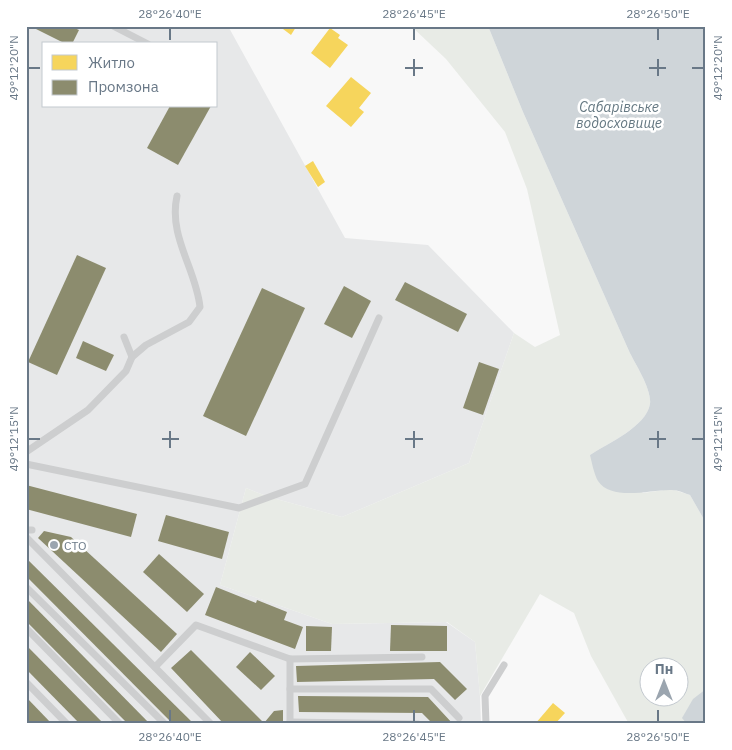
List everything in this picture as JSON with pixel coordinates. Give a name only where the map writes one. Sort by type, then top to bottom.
[{"type":"lane","points":[[113,26],[144,42]]},
{"type":"lane","points":[[26,452],[88,410],[126,371],[132,357],[146,345],[189,322],[196,315],[200,306],[195,283],[177,234],[175,216],[176,196]]},
{"type":"lane","points":[[26,464],[239,508],[305,484],[380,318]]},
{"type":"lane","points":[[124,337],[132,357]]},
{"type":"lane","points":[[26,537],[211,724]]},
{"type":"lane","points":[[26,587],[164,724]]},
{"type":"lane","points":[[155,667],[196,625],[290,659],[422,657]]},
{"type":"lane","points":[[26,628],[120,724]]},
{"type":"lane","points":[[290,659],[290,723],[418,724]]},
{"type":"lane","points":[[486,724],[485,696],[504,665]]},
{"type":"lane","points":[[26,682],[67,724]]},
{"type":"lane","points":[[290,689],[431,689],[459,718]]},
{"type":"shaded area","points":[[26,26],[228,26],[345,238],[428,245],[514,333],[469,463],[342,517],[269,497],[246,488],[220,585],[332,624],[446,622],[475,642],[481,724],[26,723]]},
{"type":"shaded area","points":[[411,26],[488,26],[523,112],[629,351],[646,384],[650,398],[647,412],[634,427],[590,455],[643,493],[671,489],[690,495],[706,523],[706,724],[629,724],[591,656],[574,613],[540,594],[480,696],[475,642],[447,622],[332,624],[220,585],[246,488],[269,497],[342,517],[469,463],[514,333],[535,347],[560,335],[527,189],[505,132],[446,59]]},
{"type":"water","name":"Сабарівське водосховище","points":[[488,26],[706,26],[706,523],[690,495],[672,490],[622,493],[604,487],[598,481],[590,455],[634,427],[647,412],[650,398],[523,112]]},
{"type":"water","points":[[706,689],[706,724],[687,724],[682,718],[688,708],[690,708],[693,699]]},
{"type":"building: Житло","points":[[284,26],[296,27],[291,35],[283,29]]},
{"type":"building: Житло","points":[[330,28],[340,35],[338,38],[348,45],[330,68],[311,53]]},
{"type":"building: Житло","points":[[351,77],[371,93],[359,108],[364,112],[351,127],[326,106]]},
{"type":"building: Житло","points":[[313,161],[325,182],[318,187],[305,166]]},
{"type":"building: Житло","points":[[553,703],[565,713],[555,724],[535,724]]},
{"type":"building: Промзона","points":[[30,26],[70,26],[79,30],[73,42],[62,42]]},
{"type":"building: Промзона","points":[[169,108],[210,108],[178,165],[147,148]]},
{"type":"building: Промзона","points":[[77,255],[106,268],[57,375],[28,362]]},
{"type":"building: Промзона","points":[[405,282],[467,314],[458,332],[395,300]]},
{"type":"building: Промзона","points":[[344,286],[371,301],[352,338],[324,324]]},
{"type":"building: Промзона","points":[[262,288],[305,308],[246,436],[203,416]]},
{"type":"building: Промзона","points":[[83,341],[114,355],[106,371],[76,358]]},
{"type":"building: Промзона","points":[[479,362],[499,369],[483,415],[463,408]]},
{"type":"building: Промзона","points":[[26,485],[137,514],[131,537],[26,509]]},
{"type":"building: Промзона","points":[[166,515],[229,532],[222,559],[158,541]]},
{"type":"building: Промзона","points":[[44,531],[71,537],[177,634],[161,652],[38,538]]},
{"type":"building: Промзона","points":[[159,554],[204,594],[187,612],[143,572]]},
{"type":"building: Промзона","points":[[26,558],[194,724],[173,724],[26,576]]},
{"type":"building: Промзона","points":[[216,587],[256,603],[257,600],[287,612],[284,620],[303,627],[295,649],[205,615]]},
{"type":"building: Промзона","points":[[26,598],[150,724],[128,724],[26,621]]},
{"type":"building: Промзона","points":[[391,625],[447,626],[447,651],[390,651]]},
{"type":"building: Промзона","points":[[306,626],[332,627],[331,651],[306,651]]},
{"type":"building: Промзона","points":[[26,645],[104,724],[80,724],[26,669]]},
{"type":"building: Промзона","points":[[191,650],[264,723],[274,711],[283,710],[283,724],[224,724],[171,668]]},
{"type":"building: Промзона","points":[[250,652],[275,676],[261,690],[236,667]]},
{"type":"building: Промзона","points":[[440,662],[467,689],[455,700],[434,679],[297,682],[296,666]]},
{"type":"building: Промзона","points":[[298,696],[428,697],[453,724],[433,724],[422,713],[299,712]]},
{"type":"building: Промзона","points":[[26,697],[52,724],[31,724],[26,719]]},
{"type":"place","name":"СТО","points":[[54,545]]}]
